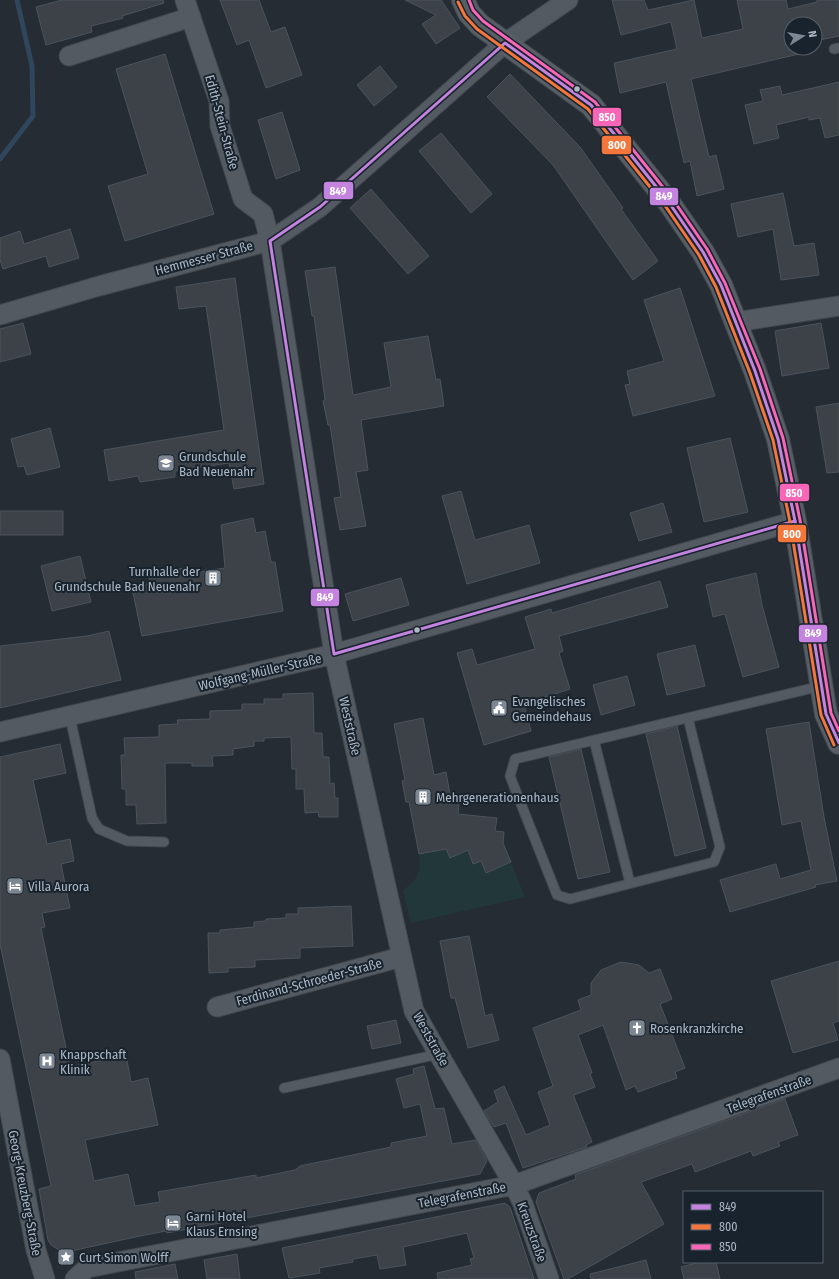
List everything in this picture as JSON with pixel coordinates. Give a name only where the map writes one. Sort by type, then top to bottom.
[{"type":"street","name":"Hemmesser Straße","points":[[0,315],[99,286],[270,241],[320,207],[505,43],[568,0]]},
{"type":"street","points":[[466,6],[480,24],[591,105],[670,204],[703,252],[720,285],[755,371],[778,439],[795,521],[826,714],[839,743]]},
{"type":"street","name":"Edith-Stein-Straße","points":[[69,56],[188,9],[219,101],[220,126],[243,199],[263,214],[270,241]]},
{"type":"street","name":"Weststraße","points":[[270,241],[334,654],[414,1011],[514,1185]]},
{"type":"street","points":[[736,322],[839,306]]},
{"type":"street","name":"Wolfgang-Müller-Straße","points":[[0,732],[70,717],[334,654],[795,521]]},
{"type":"street","name":"Ferdinand-Schroeder-Straße","points":[[217,1007],[401,957]]},
{"type":"street","name":"Georg-Kreuzberg-Straße","points":[[0,1059],[36,1250],[45,1279]]},
{"type":"street","name":"Telegrafenstraße","points":[[75,1279],[87,1268],[514,1185],[839,1068]]},
{"type":"street","name":"Kreuzstraße","points":[[514,1185],[523,1204],[549,1279]]},
{"type":"lane","points":[[688,718],[720,847],[714,862],[570,900],[557,895],[510,776],[515,759],[821,686]]},
{"type":"lane","points":[[70,717],[92,818],[99,829],[127,842],[164,842]]},
{"type":"lane","points":[[594,740],[630,883]]},
{"type":"lane","points":[[284,1088],[439,1054]]},
{"type":"green space","points":[[446,849],[450,857],[468,850],[473,864],[481,861],[486,872],[511,862],[525,897],[411,923],[403,890],[415,879],[419,871],[419,854]]},
{"type":"building","points":[[62,0],[163,0],[164,3],[122,16],[123,18],[91,26],[92,32],[46,45],[36,7]]},
{"type":"building","points":[[220,0],[259,0],[271,32],[285,27],[302,75],[266,88],[249,40],[237,45]]},
{"type":"building","points":[[405,0],[441,0],[460,28],[436,44],[422,24],[436,15]]},
{"type":"building","points":[[612,0],[644,0],[648,10],[694,0],[702,38],[743,29],[737,0],[786,0],[788,9],[817,2],[817,0],[839,0],[839,36],[823,39],[823,16],[783,16],[783,56],[790,56],[691,79],[709,157],[716,155],[724,189],[697,196],[690,161],[684,163],[666,82],[620,93],[614,63],[677,49],[671,22],[621,35]]},
{"type":"building","points":[[165,54],[214,214],[125,241],[108,186],[148,174],[116,69]]},
{"type":"building","points":[[380,66],[397,87],[374,106],[357,85]]},
{"type":"building","points":[[510,74],[580,147],[658,261],[633,280],[553,165],[487,97]]},
{"type":"building","points":[[839,82],[839,135],[825,138],[820,118],[809,120],[809,117],[776,125],[779,138],[754,144],[745,105],[763,101],[760,90],[780,86],[782,95]]},
{"type":"building","points":[[282,112],[300,170],[276,179],[258,120]]},
{"type":"building","points":[[441,133],[492,194],[471,213],[419,151]]},
{"type":"building","points":[[371,189],[429,256],[408,274],[350,208]]},
{"type":"building","points":[[783,193],[794,246],[814,243],[819,275],[781,280],[773,229],[738,237],[731,204]]},
{"type":"building","points":[[70,229],[79,258],[49,267],[46,256],[3,269],[0,260],[0,238],[20,231],[24,244]]},
{"type":"building","points":[[335,267],[353,395],[391,387],[384,343],[428,336],[436,380],[440,379],[444,406],[361,420],[368,470],[356,472],[366,526],[340,530],[334,498],[341,497],[330,425],[328,425],[323,401],[325,400],[314,316],[312,316],[305,271]]},
{"type":"building","points":[[235,278],[264,484],[234,489],[229,463],[175,471],[175,477],[140,482],[138,476],[109,481],[104,450],[224,430],[206,306],[179,309],[176,287]]},
{"type":"building","points":[[680,288],[715,396],[633,416],[625,385],[630,384],[627,371],[664,361],[644,300]]},
{"type":"building","points":[[23,323],[31,354],[0,362],[0,329]]},
{"type":"building","points":[[821,323],[829,368],[782,376],[775,331]]},
{"type":"building","points":[[839,403],[839,472],[827,473],[816,407]]},
{"type":"building","points":[[50,428],[60,467],[27,475],[24,466],[18,467],[11,439]]},
{"type":"building","points":[[730,438],[748,512],[704,522],[687,448]]},
{"type":"building","points":[[461,491],[475,540],[529,525],[540,563],[467,584],[442,496]]},
{"type":"building","points":[[663,503],[672,532],[639,541],[630,513]]},
{"type":"building","points":[[0,511],[63,511],[63,535],[0,535]]},
{"type":"building","name":"Turnhalle der Grundschule Bad Neuenahr","points":[[253,518],[256,533],[265,531],[271,562],[275,562],[283,611],[142,636],[132,588],[150,583],[148,573],[185,568],[186,574],[225,568],[221,525]]},
{"type":"building","points":[[80,556],[91,602],[52,611],[41,566]]},
{"type":"building","points":[[756,573],[762,605],[779,667],[743,677],[725,614],[713,617],[706,585]]},
{"type":"building","points":[[401,578],[409,605],[353,621],[345,594]]},
{"type":"building","points":[[660,581],[668,607],[559,636],[563,651],[559,653],[570,689],[524,704],[531,731],[484,745],[457,653],[472,649],[477,665],[535,649],[525,617],[551,609],[552,613]]},
{"type":"building","points":[[109,631],[121,680],[0,708],[0,646],[87,636]]},
{"type":"building","points":[[695,645],[705,686],[667,695],[657,654]]},
{"type":"building","points":[[627,676],[635,705],[601,715],[593,685]]},
{"type":"building","points":[[313,693],[314,733],[322,733],[323,757],[329,757],[330,784],[334,783],[335,798],[338,798],[338,817],[319,817],[318,812],[305,813],[304,789],[296,789],[296,769],[292,769],[291,737],[264,738],[264,741],[254,741],[254,746],[233,749],[233,755],[212,756],[213,766],[192,766],[192,763],[165,763],[166,823],[137,824],[136,805],[126,805],[126,789],[122,789],[121,755],[125,755],[124,738],[159,737],[159,725],[178,724],[177,720],[210,719],[210,711],[242,710],[242,704],[264,704],[264,699],[283,699],[283,694]]},
{"type":"building","name":"Mehrgenerationenhaus","points":[[423,718],[434,775],[446,772],[451,800],[459,802],[458,814],[497,818],[495,831],[504,832],[503,843],[511,862],[486,873],[481,861],[473,864],[468,850],[450,858],[446,849],[419,854],[409,802],[406,802],[402,781],[405,780],[394,724]]},
{"type":"building","points":[[809,722],[824,817],[837,881],[815,885],[816,887],[730,912],[720,880],[776,864],[780,879],[811,870],[801,821],[782,825],[766,729]]},
{"type":"building","points":[[677,726],[706,848],[675,856],[646,734]]},
{"type":"building","points":[[60,744],[66,773],[33,780],[47,844],[70,839],[74,861],[61,864],[70,908],[42,913],[45,927],[41,928],[70,1067],[126,1055],[131,1082],[148,1078],[158,1125],[85,1140],[94,1181],[128,1174],[135,1206],[160,1202],[158,1192],[256,1175],[256,1178],[295,1170],[300,1166],[391,1147],[391,1143],[427,1136],[420,1104],[404,1108],[396,1079],[414,1074],[413,1069],[424,1066],[435,1109],[444,1108],[452,1144],[476,1140],[487,1161],[480,1174],[167,1233],[166,1231],[71,1251],[59,1250],[51,1245],[48,1240],[39,1189],[51,1186],[0,944],[0,757]]},
{"type":"building","points":[[581,749],[610,872],[578,879],[549,757]]},
{"type":"building","points":[[351,906],[353,946],[300,948],[300,958],[255,960],[255,967],[228,968],[228,972],[209,973],[208,933],[220,933],[220,930],[254,927],[254,922],[266,921],[266,919],[286,918],[286,914],[298,914],[298,908]]},
{"type":"building","points":[[469,936],[485,1016],[492,1014],[499,1040],[468,1048],[455,998],[451,998],[440,941]]},
{"type":"building","points":[[839,961],[839,1021],[833,1023],[838,1040],[793,1053],[771,981]]},
{"type":"building","points":[[621,962],[639,965],[649,973],[660,969],[672,999],[660,1004],[685,1068],[675,1072],[677,1078],[638,1092],[635,1086],[626,1090],[603,1025],[578,1035],[592,1073],[590,1074],[595,1087],[574,1095],[574,1097],[592,1142],[586,1145],[587,1147],[523,1168],[506,1123],[494,1127],[484,1111],[498,1102],[494,1091],[504,1086],[526,1135],[550,1125],[538,1092],[553,1086],[533,1028],[581,1010],[578,1000],[591,995],[591,983],[601,970]]},
{"type":"building","points":[[396,1020],[401,1043],[372,1049],[367,1026]]},
{"type":"building","points":[[785,1099],[798,1135],[778,1142],[780,1146],[753,1156],[751,1151],[695,1172],[692,1164],[641,1182],[664,1224],[568,1279],[564,1279],[536,1202],[539,1193],[576,1179],[575,1175]]},
{"type":"building","points":[[505,1203],[510,1207],[534,1279],[438,1279],[437,1273],[472,1265],[470,1259],[474,1258],[467,1233],[403,1247],[406,1265],[380,1269],[377,1255],[353,1259],[353,1262],[319,1268],[320,1273],[289,1278],[282,1248]]},
{"type":"building","points":[[237,1254],[240,1279],[207,1279],[204,1260]]},
{"type":"building","points":[[646,1260],[651,1279],[591,1279],[590,1274]]},
{"type":"building","points":[[696,1263],[716,1263],[720,1279],[684,1279],[681,1267]]},
{"type":"building","points":[[175,1264],[178,1279],[136,1279],[135,1272]]},
{"type":"waterway","points":[[0,159],[33,116],[32,66],[17,0]]},
{"type":"transit line","name":"850","points":[[469,0],[473,10],[483,21],[595,102],[674,201],[707,249],[725,283],[760,369],[783,438],[800,520],[831,713],[839,731]]},
{"type":"transit line","name":"800","points":[[458,2],[465,16],[477,29],[588,109],[666,207],[699,255],[716,287],[750,373],[773,440],[790,522],[821,715],[834,745]]},
{"type":"transit line","name":"849","points":[[505,43],[591,105],[670,204],[703,252],[721,285],[755,371],[778,439],[795,521],[334,654],[270,241],[320,207],[505,43]]},
{"type":"transit line","name":"849","points":[[795,521],[826,714],[839,743]]},
{"type":"place","name":"Grundschule Bad Neuenahr","points":[[166,463]]},
{"type":"place","name":"Turnhalle der Grundschule Bad Neuenahr","points":[[213,578]]},
{"type":"place","name":"Evangelisches Gemeindehaus","points":[[499,708]]},
{"type":"place","name":"Mehrgenerationenhaus","points":[[423,797]]},
{"type":"place","name":"Villa Aurora","points":[[15,886]]},
{"type":"place","name":"Rosenkranzkirche","points":[[637,1028]]},
{"type":"place","name":"Knappschaft Klinik","points":[[47,1061]]},
{"type":"place","name":"Garni Hotel Klaus Ernsing","points":[[173,1223]]},
{"type":"place","name":"Curt Simon Wolff","points":[[66,1257]]}]
